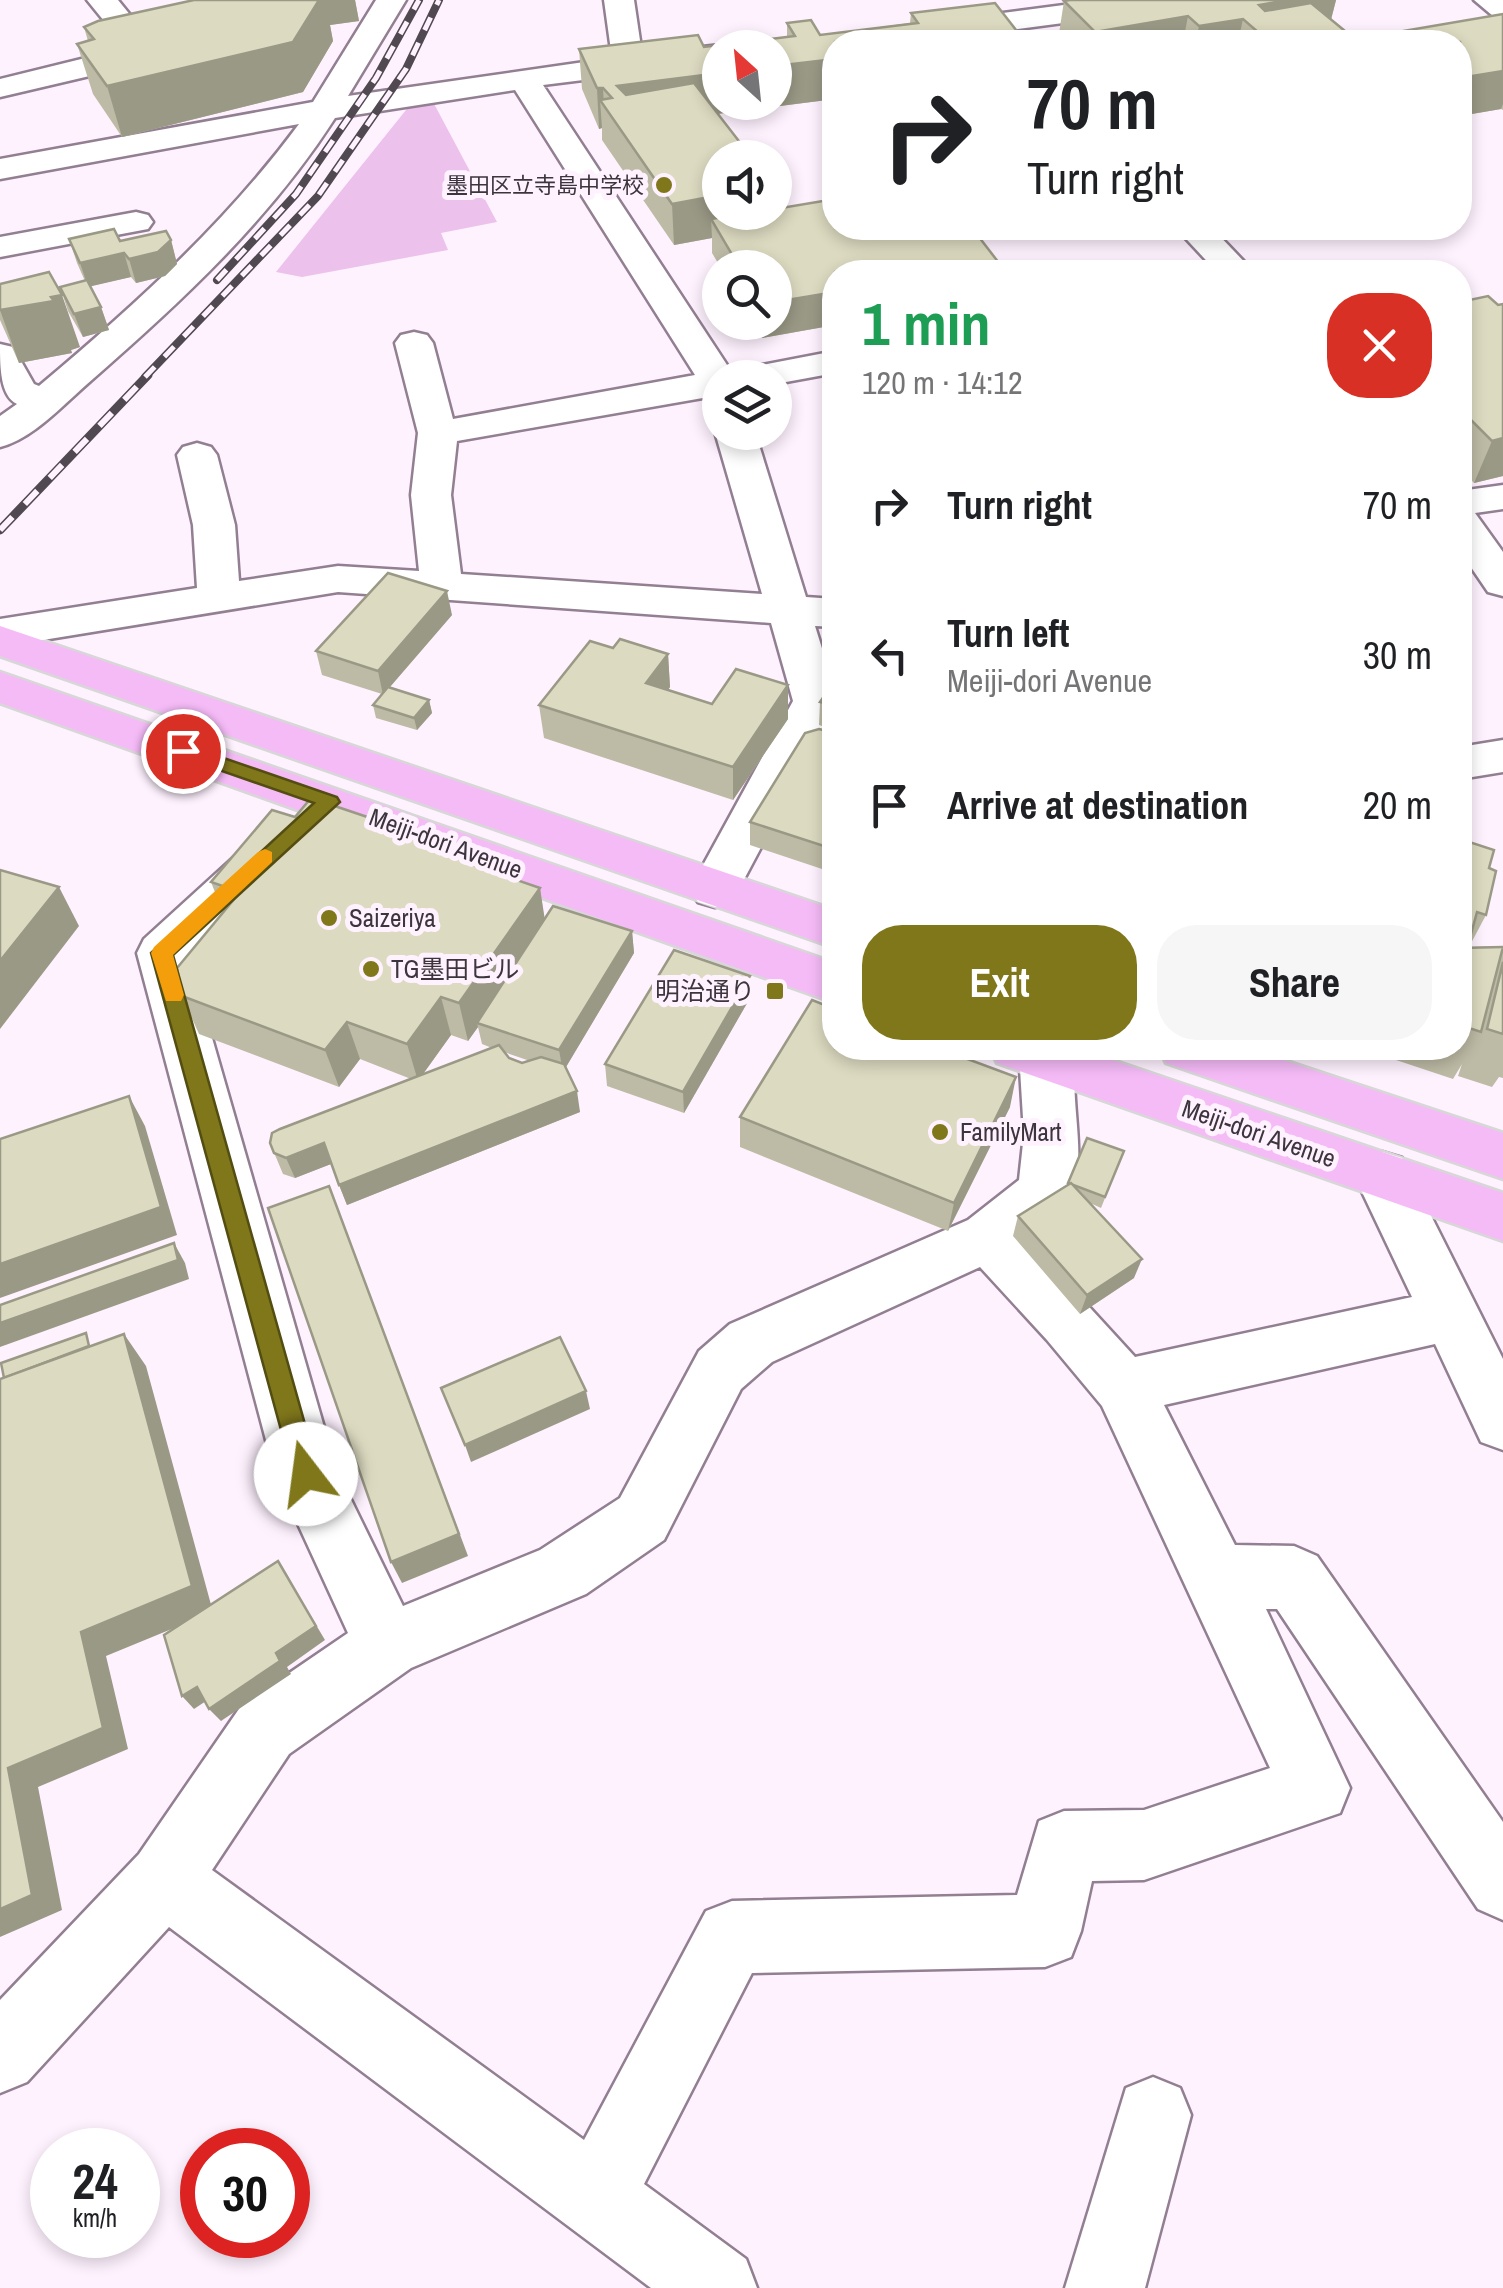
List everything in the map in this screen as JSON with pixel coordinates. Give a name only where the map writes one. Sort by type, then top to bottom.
[{"type":"main road","name":"Meiji-dori Avenue","points":[[0,640],[822,925]]},
{"type":"main road","name":"Meiji-dori Avenue","points":[[0,687],[822,978]]},
{"type":"main road","name":"Meiji-dori Avenue","points":[[1064,1060],[1503,1217]]},
{"type":"main road","points":[[1221,1060],[1503,1156]]},
{"type":"street","points":[[0,88],[134,57],[143,49],[102,0]]},
{"type":"street","points":[[0,435],[158,304],[240,216],[324,108],[391,0]]},
{"type":"street","points":[[619,0],[628,64]]},
{"type":"street","points":[[976,0],[1004,30]]},
{"type":"street","points":[[1022,30],[1168,0]]},
{"type":"street","points":[[1489,0],[1503,10]]},
{"type":"street","points":[[0,169],[324,108],[702,56]]},
{"type":"street","points":[[523,78],[706,360]]},
{"type":"street","points":[[0,247],[136,222]]},
{"type":"street","points":[[1205,240],[1224,260]]},
{"type":"street","points":[[414,343],[438,433],[432,495],[442,588]]},
{"type":"street","points":[[0,355],[19,392],[46,400]]},
{"type":"street","points":[[792,370],[822,364]]},
{"type":"street","points":[[438,433],[702,385]]},
{"type":"street","points":[[715,889],[817,739],[816,701],[740,450]]},
{"type":"street","points":[[198,455],[214,525],[219,595]]},
{"type":"street","points":[[1472,501],[1503,497]]},
{"type":"street","points":[[1472,538],[1503,582]]},
{"type":"street","points":[[0,633],[338,579],[822,612]]},
{"type":"street","points":[[1472,760],[1503,756]]},
{"type":"street","points":[[330,802],[300,823],[162,953],[306,1474],[388,1645]]},
{"type":"street","points":[[0,2055],[164,1879],[265,1730],[388,1645],[563,1572],[642,1518],[720,1370],[751,1344],[988,1237],[1045,1190],[1052,1131],[1040,1060]]},
{"type":"street","points":[[1382,1175],[1503,1422]]},
{"type":"street","points":[[596,2197],[732,1937],[1045,1931],[1064,1846],[1144,1844],[1314,1788],[1218,1576],[1123,1387],[1068,1321],[988,1237]]},
{"type":"street","points":[[1123,1387],[1448,1314]]},
{"type":"street","points":[[1218,1576],[1294,1578],[1503,1884]]},
{"type":"street","points":[[164,1879],[717,2288]]},
{"type":"street","points":[[1105,2288],[1153,2114]]},
{"type":"shaded area","points":[[432,100],[497,222],[441,233],[448,250],[302,277],[276,272],[410,105]]},
{"type":"building","points":[[194,0],[319,0],[293,42],[107,86],[77,44],[94,39],[84,27],[98,21]]},
{"type":"building","points":[[1289,0],[1259,5],[1265,11],[1311,3],[1344,30],[1256,30],[1243,19],[1199,26],[1188,16],[1093,30],[1064,1]]},
{"type":"building","points":[[995,3],[1016,30],[861,30],[918,23],[911,13]]},
{"type":"building","points":[[1503,14],[1503,71],[1472,76],[1472,30],[1409,30]]},
{"type":"building","points":[[811,20],[822,35],[822,61],[792,64],[795,36],[787,23]]},
{"type":"building","points":[[698,35],[702,43],[702,75],[617,86],[626,95],[694,83],[702,93],[702,120],[723,120],[738,140],[702,140],[702,198],[672,204],[600,100],[612,98],[603,88],[597,88],[579,49]]},
{"type":"building","points":[[822,201],[822,240],[981,240],[997,260],[822,260],[822,294],[792,299],[792,250],[729,250],[718,230],[792,230],[792,206]]},
{"type":"building","points":[[114,229],[120,241],[166,231],[171,240],[158,252],[129,259],[124,253],[80,263],[69,239]]},
{"type":"building","points":[[49,272],[62,295],[51,297],[54,301],[0,310],[0,284]]},
{"type":"building","points":[[87,280],[101,307],[74,314],[60,287]]},
{"type":"building","points":[[1488,296],[1498,305],[1503,304],[1503,438],[1492,441],[1472,421],[1472,299]]},
{"type":"building","points":[[388,573],[447,591],[378,671],[316,651]]},
{"type":"building","points":[[620,639],[668,654],[646,683],[712,704],[736,669],[788,685],[733,767],[539,705],[590,641],[613,648]]},
{"type":"building","points":[[388,687],[429,700],[414,718],[373,705]]},
{"type":"building","points":[[822,730],[822,845],[750,822],[805,733]]},
{"type":"building","name":"TG墨田ビル","points":[[311,798],[480,855],[473,865],[540,888],[459,1003],[441,997],[407,1044],[347,1022],[325,1050],[182,996],[177,968],[240,892],[211,882],[272,810],[295,817]]},
{"type":"building","points":[[1472,843],[1494,850],[1489,868],[1496,871],[1486,915],[1477,912],[1472,930]]},
{"type":"building","points":[[0,870],[59,887],[0,961]]},
{"type":"building","points":[[553,906],[632,931],[559,1050],[477,1023]]},
{"type":"building","points":[[1503,947],[1481,1032],[1472,1029],[1472,948]]},
{"type":"building","points":[[674,950],[750,976],[683,1092],[605,1064]]},
{"type":"building","points":[[1503,962],[1503,1034],[1487,1029]]},
{"type":"building","points":[[812,1000],[822,1004],[822,1060],[970,1060],[1016,1077],[954,1203],[740,1117]]},
{"type":"building","points":[[499,1045],[509,1058],[522,1063],[541,1057],[564,1064],[577,1091],[339,1185],[324,1143],[286,1158],[274,1153],[272,1133],[280,1129]]},
{"type":"building","points":[[129,1096],[161,1207],[0,1264],[0,1139]]},
{"type":"building","points":[[1087,1138],[1124,1151],[1105,1197],[1068,1183]]},
{"type":"building","points":[[1071,1183],[1142,1259],[1087,1295],[1018,1216]]},
{"type":"building","points":[[329,1186],[459,1534],[391,1562],[268,1208]]},
{"type":"building","points":[[174,1243],[178,1260],[0,1323],[0,1305]]},
{"type":"building","points":[[86,1333],[89,1346],[4,1378],[1,1363]]},
{"type":"building","points":[[124,1334],[192,1586],[81,1632],[103,1728],[8,1768],[32,1895],[0,1909],[0,1379]]},
{"type":"building","points":[[560,1337],[586,1391],[465,1445],[441,1388]]},
{"type":"building","points":[[278,1561],[316,1626],[276,1653],[280,1661],[209,1709],[197,1687],[182,1696],[164,1635]]},
{"type":"railway","points":[[217,280],[296,194],[376,78],[419,0]]},
{"type":"railway","points":[[145,377],[318,196],[406,69],[439,0]]},
{"type":"railway","points":[[0,530],[148,375]]},
{"type":"slow traffic","points":[[174,995],[162,953],[265,857]]},
{"type":"place","name":"墨田区立寺島中学校","points":[[664,185]]},
{"type":"place","name":"Saizeriya","points":[[329,918]]},
{"type":"place","name":"TG墨田ビル","points":[[371,969]]},
{"type":"place","name":"明治通り","points":[[775,991]]},
{"type":"place","name":"FamilyMart","points":[[940,1132]]},
{"type":"route","points":[[183,751],[330,802],[300,823],[162,953],[306,1474]]}]
